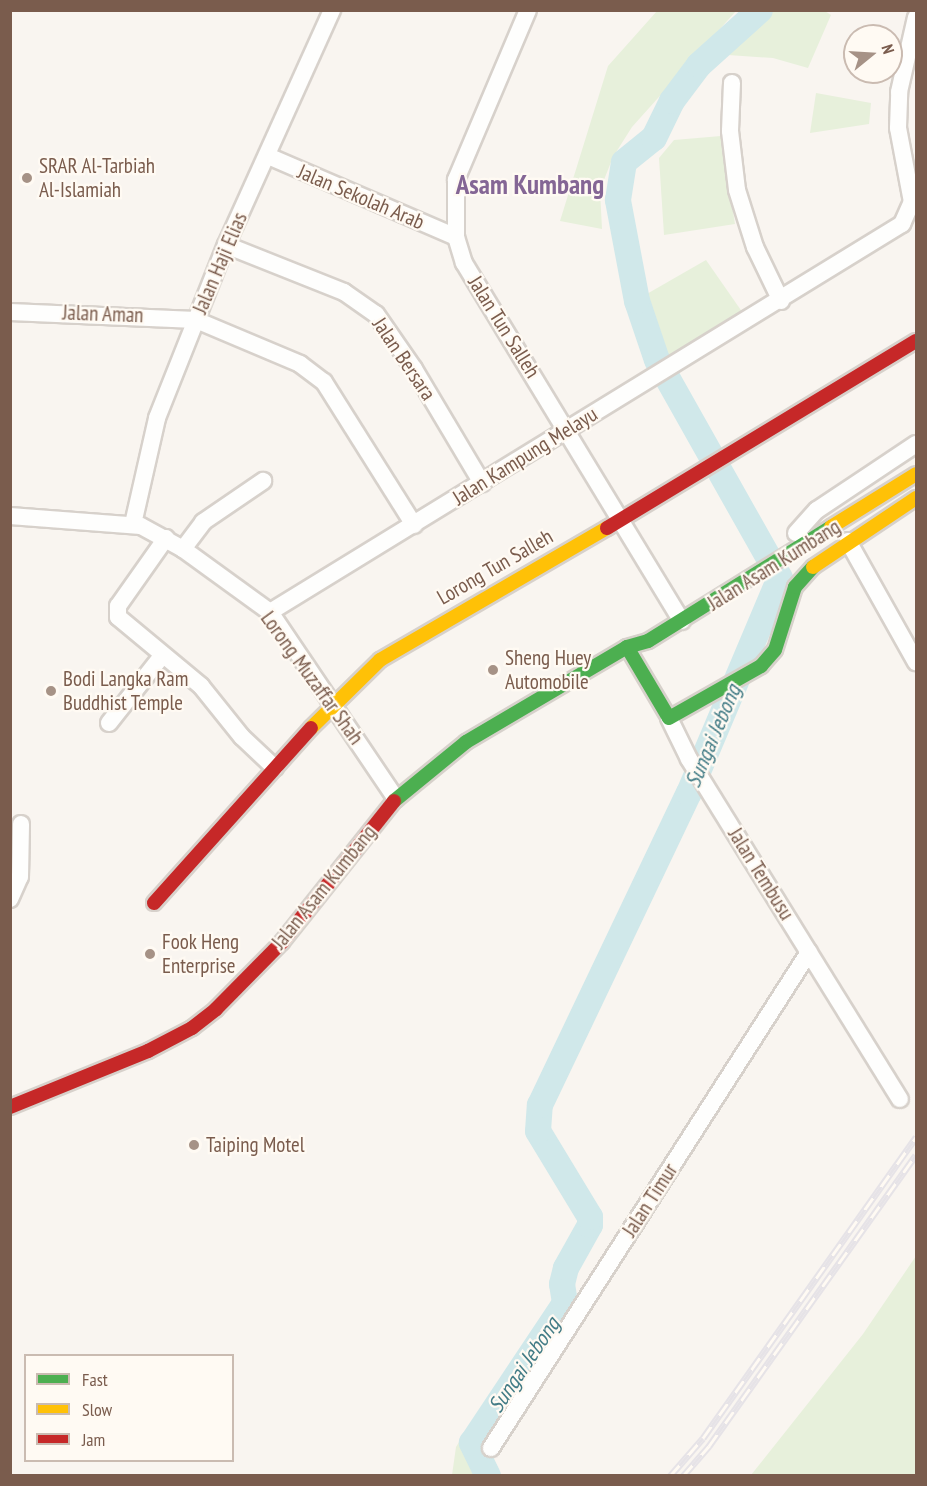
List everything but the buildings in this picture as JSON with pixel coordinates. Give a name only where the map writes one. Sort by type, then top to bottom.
[{"type":"main road","name":"Lorong Tun Salleh","points":[[154,903],[334,702],[380,660],[409,640],[722,462],[916,341]]},
{"type":"main road","name":"Jalan Asam Kumbang","points":[[756,567],[779,544],[916,457]]},
{"type":"main road","name":"Jalan Asam Kumbang","points":[[10,1107],[176,1038],[203,1020],[282,942],[396,799],[468,740],[627,647],[648,641],[679,614],[756,567],[788,556],[916,474]]},
{"type":"main road","name":"Jalan Asam Kumbang","points":[[669,718],[761,666],[775,650],[800,579],[848,541],[916,498]]},
{"type":"main road","name":"Jalan Tembusu","points":[[627,647],[669,718]]},
{"type":"street","name":"Jalan Haji Elias","points":[[133,524],[157,418],[226,245],[332,10]]},
{"type":"street","name":"Jalan Tun Salleh","points":[[528,10],[456,180],[456,237],[469,272],[569,429],[679,614]]},
{"type":"street","name":"Jalan Kampung Melayu","points":[[270,612],[882,239],[907,219],[912,202],[898,128],[899,92],[915,21]]},
{"type":"street","points":[[732,82],[730,131],[737,190],[755,247],[781,301]]},
{"type":"street","name":"Jalan Sekolah Arab","points":[[268,156],[456,237]]},
{"type":"street","name":"Jalan Bersara","points":[[226,245],[344,292],[376,314],[409,360],[482,483]]},
{"type":"street","name":"Jalan Aman","points":[[10,312],[196,320]]},
{"type":"street","points":[[196,320],[300,364],[324,382],[414,525]]},
{"type":"street","name":"Jalan Asam Kumbang","points":[[796,533],[817,510],[916,444]]},
{"type":"street","points":[[183,549],[203,522],[263,481]]},
{"type":"street","name":"Lorong Muzaffar Shah","points":[[10,516],[133,524],[166,538],[270,612],[334,702],[396,799]]},
{"type":"street","points":[[166,538],[118,606],[118,617],[127,628],[201,686],[242,737],[275,768]]},
{"type":"street","points":[[848,541],[916,662]]},
{"type":"street","points":[[109,723],[162,656]]},
{"type":"street","name":"Jalan Tembusu","points":[[669,718],[689,759],[900,1099]]},
{"type":"street","points":[[10,899],[20,878],[21,824]]},
{"type":"street","name":"Jalan Timur","points":[[491,1448],[809,952]]},
{"type":"green space","points":[[774,10],[825,11],[831,15],[808,68],[773,58],[728,55]]},
{"type":"green space","points":[[657,11],[736,11],[632,127],[613,157],[600,190],[602,229],[560,221],[608,66]]},
{"type":"green space","points":[[816,93],[871,103],[869,124],[810,133]]},
{"type":"green space","points":[[721,136],[735,224],[664,235],[659,158],[674,140]]},
{"type":"green space","points":[[706,260],[745,316],[669,366],[651,324],[645,295]]},
{"type":"green space","points":[[916,1256],[916,1475],[751,1475],[863,1334]]},
{"type":"green space","points":[[464,1434],[484,1475],[452,1475],[456,1447]]},
{"type":"waterway","name":"Sungai Jebong","points":[[488,1476],[472,1443],[565,1303],[562,1284],[566,1268],[590,1225],[590,1217],[538,1131],[540,1105],[689,793],[780,578],[657,360],[637,301],[618,200],[624,162],[654,138],[672,101],[699,65],[760,10]]},
{"type":"railway","points":[[670,1476],[703,1438],[916,1137]]},
{"type":"railway","points":[[683,1476],[709,1446],[916,1155]]},
{"type":"traffic: fast","points":[[394,801],[466,742],[627,647],[648,641],[831,527]]},
{"type":"traffic: fast","points":[[627,647],[669,718],[761,666],[775,650],[795,587],[813,567]]},
{"type":"traffic: slow","points":[[831,527],[916,474]]},
{"type":"traffic: slow","points":[[813,567],[916,498]]},
{"type":"traffic: slow","points":[[311,728],[380,660],[607,528]]},
{"type":"traffic: jam","points":[[607,528],[916,341]]},
{"type":"traffic: jam","points":[[154,903],[311,728]]},
{"type":"traffic: jam","points":[[10,1107],[148,1051],[192,1028],[216,1009],[282,942],[394,801]]},
{"type":"place","name":"SRAR Al-Tarbiah Al-Islamiah","points":[[27,178]]},
{"type":"place","name":"Sheng Huey Automobile","points":[[493,670]]},
{"type":"place","name":"Bodi Langka Ram Buddhist Temple","points":[[51,691]]},
{"type":"place","name":"Fook Heng Enterprise","points":[[150,954]]},
{"type":"place","name":"Taiping Motel","points":[[194,1145]]},
{"type":"district","name":"Asam Kumbang","points":[[530,185]]}]
